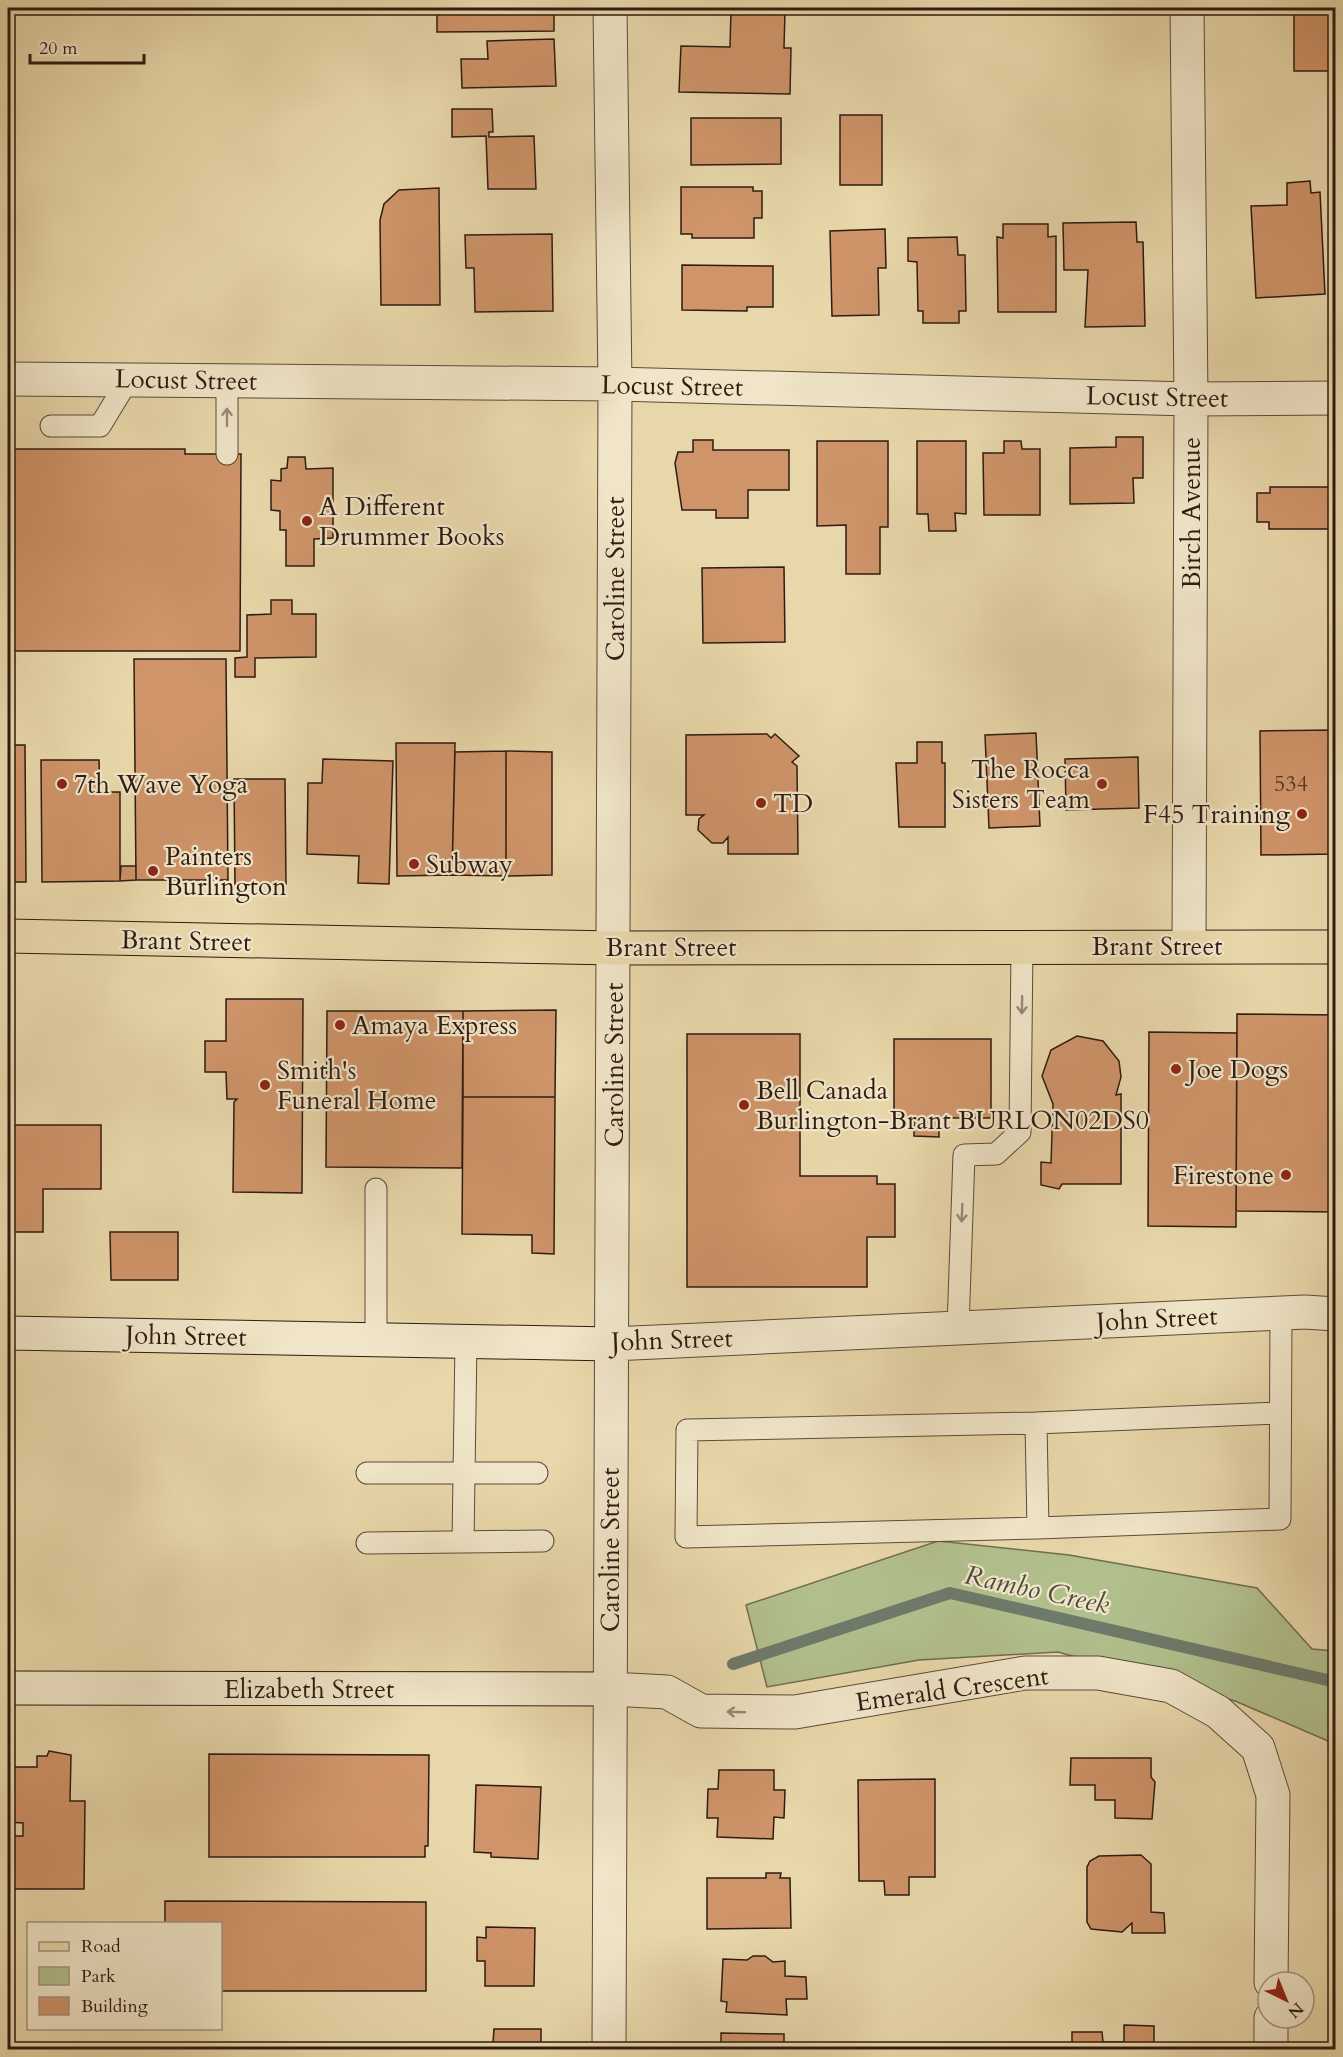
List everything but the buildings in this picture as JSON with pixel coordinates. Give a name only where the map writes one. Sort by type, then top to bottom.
[{"type":"main road","name":"Brant Street","points":[[8,936],[615,948],[1335,946]]},
{"type":"street","name":"Caroline Street","points":[[609,2049],[611,1689],[609,1506],[615,948],[615,384],[610,8]]},
{"type":"street","name":"Birch Avenue","points":[[1187,8],[1191,399],[1189,946]]},
{"type":"street","name":"Locust Street","points":[[8,379],[615,384],[1191,399],[1335,398]]},
{"type":"street","name":"John Street","points":[[8,1333],[612,1344],[1281,1314],[1335,1314]]},
{"type":"street","name":"Emerald Crescent","points":[[611,1689],[668,1692],[701,1712],[795,1712],[1025,1673],[1098,1673],[1171,1686],[1218,1712],[1258,1748],[1273,1795],[1271,1970]]},
{"type":"street","name":"Elizabeth Street","points":[[8,1688],[611,1689]]},
{"type":"street","points":[[1271,2030],[1271,2049]]},
{"type":"lane","points":[[51,426],[100,426],[128,380]]},
{"type":"lane","points":[[227,381],[227,454]]},
{"type":"lane","points":[[958,1328],[964,1155],[996,1154],[1020,1132],[1022,946]]},
{"type":"lane","points":[[376,1189],[376,1339]]},
{"type":"lane","points":[[1280,1413],[1036,1423],[687,1430],[686,1537],[1280,1519],[1281,1314]]},
{"type":"lane","points":[[463,1542],[466,1341]]},
{"type":"lane","points":[[1036,1423],[1038,1528]]},
{"type":"lane","points":[[367,1473],[537,1473]]},
{"type":"lane","points":[[367,1543],[543,1541]]},
{"type":"green space","points":[[938,1541],[1069,1555],[1257,1588],[1312,1649],[1335,1651],[1335,1744],[1235,1701],[1058,1652],[919,1660],[767,1687],[746,1605]]},
{"type":"waterway","name":"Rambo Creek","points":[[733,1664],[950,1593],[1336,1682]]},
{"type":"place","name":"A Different Drummer Books","points":[[307,521]]},
{"type":"place","name":"7th Wave Yoga","points":[[62,784]]},
{"type":"place","name":"The Rocca Sisters Team","points":[[1102,784]]},
{"type":"place","name":"TD","points":[[761,803]]},
{"type":"place","name":"F45 Training","points":[[1302,814]]},
{"type":"place","name":"Subway","points":[[414,864]]},
{"type":"place","name":"Painters Burlington","points":[[153,871]]},
{"type":"place","name":"Amaya Express","points":[[340,1025]]},
{"type":"place","name":"Joe Dogs","points":[[1176,1069]]},
{"type":"place","name":"Smith's Funeral Home","points":[[265,1085]]},
{"type":"place","name":"Bell Canada Burlington-Brant BURLON02DS0","points":[[744,1105]]},
{"type":"place","name":"Firestone","points":[[1286,1175]]}]
